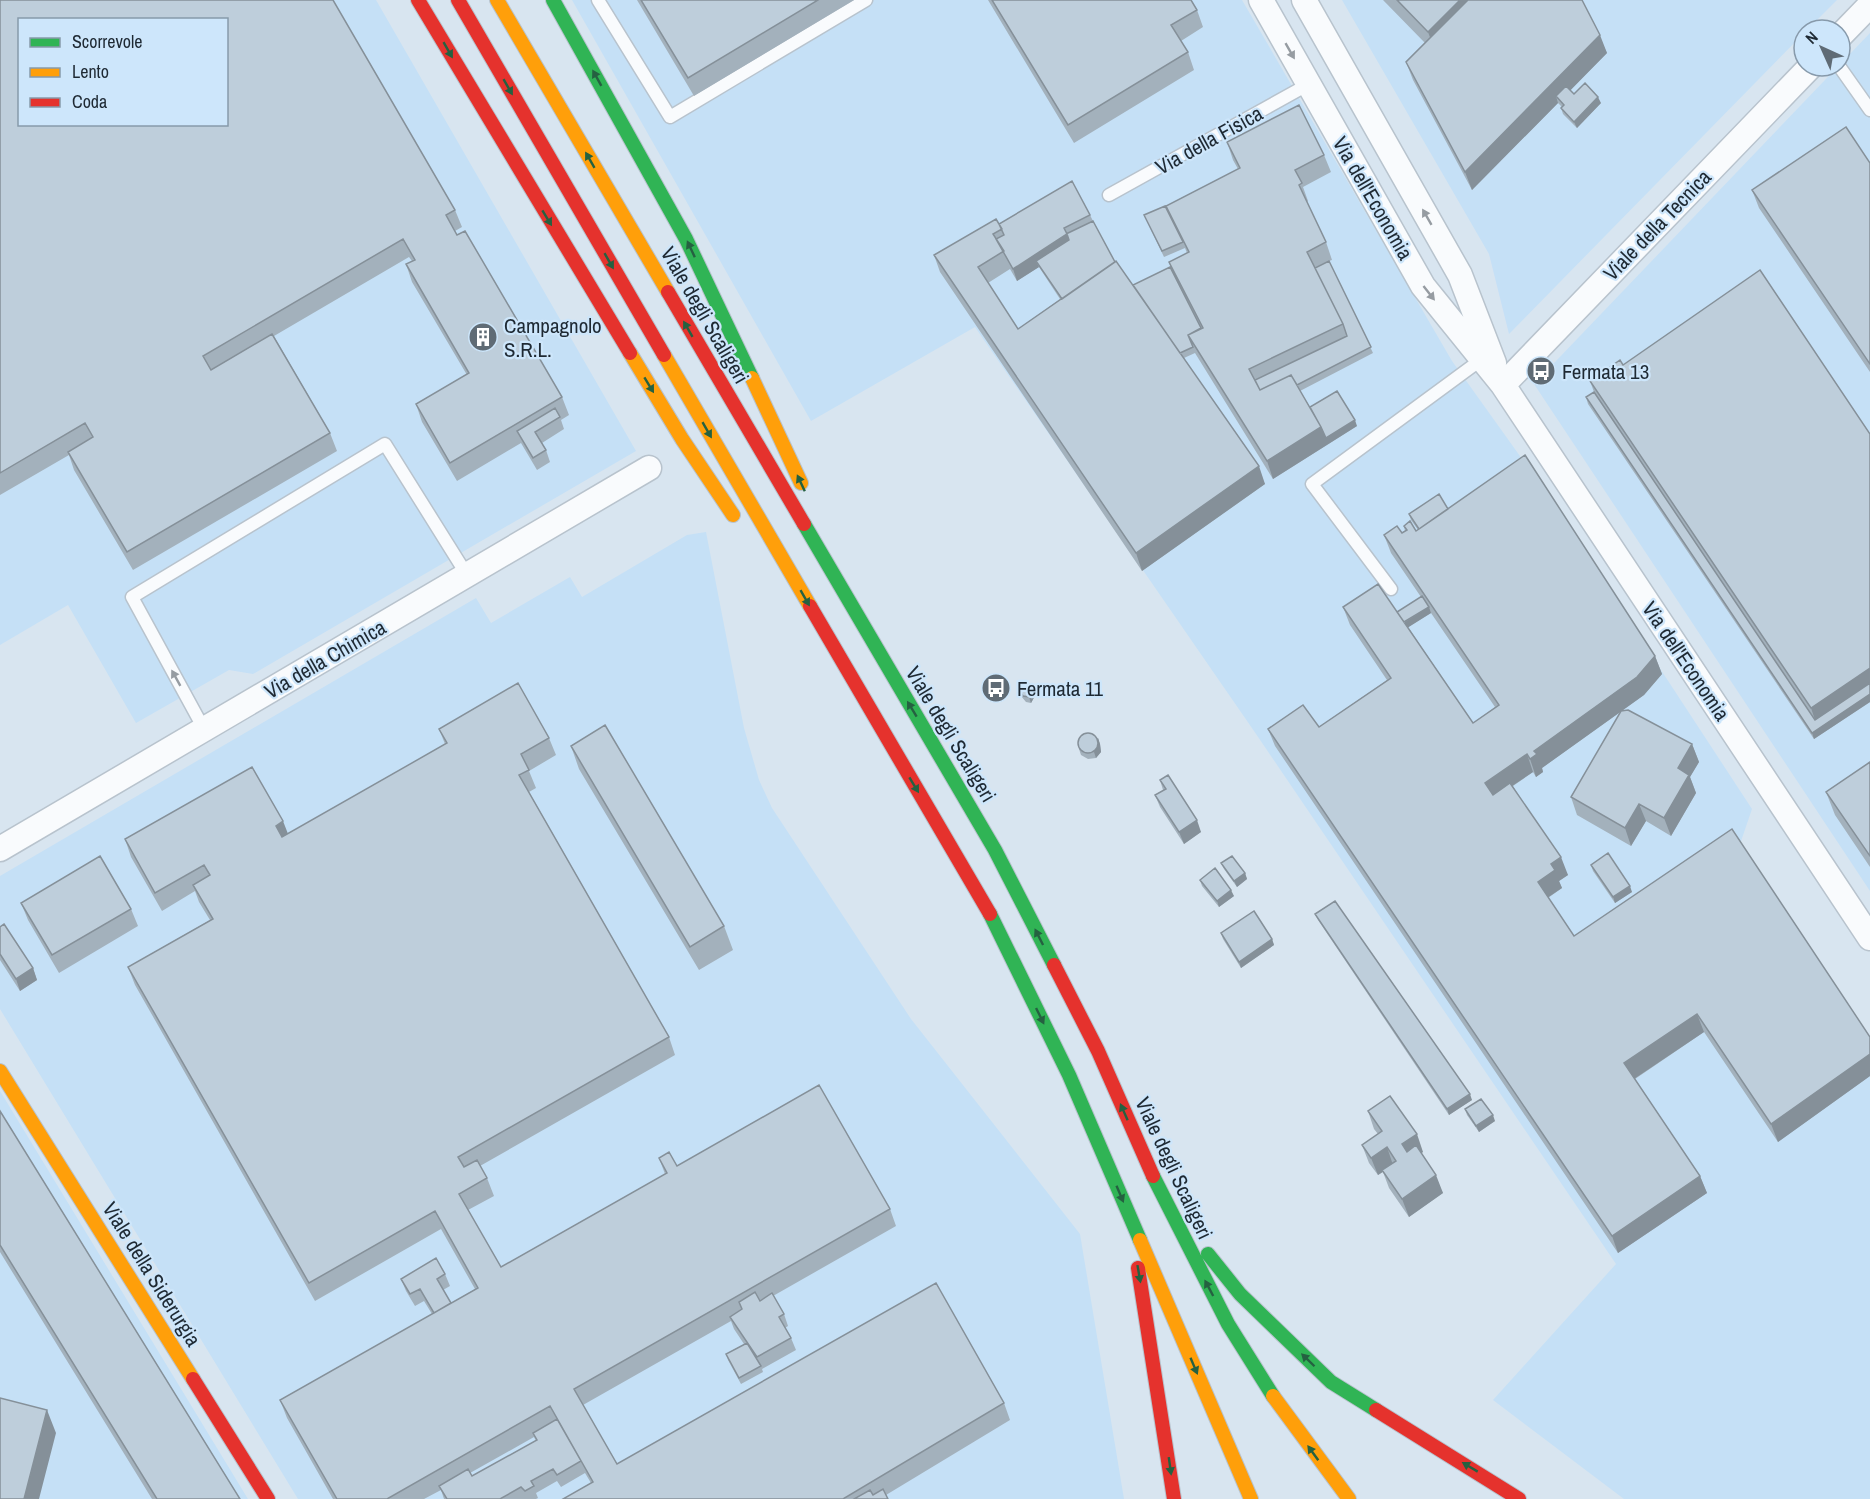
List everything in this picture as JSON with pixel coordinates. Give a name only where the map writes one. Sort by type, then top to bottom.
[{"type":"main road","points":[[418,0],[682,439],[742,527]]},
{"type":"main road","points":[[458,0],[900,762],[977,888],[1069,1075],[1251,1499]]},
{"type":"main road","name":"Viale degli Scaligeri","points":[[497,0],[995,850],[1098,1051],[1161,1195],[1228,1324],[1269,1391],[1349,1499]]},
{"type":"main road","points":[[553,0],[686,239],[807,497]]},
{"type":"main road","points":[[817,518],[888,669]]},
{"type":"main road","points":[[781,586],[900,762]]},
{"type":"main road","name":"Viale della Siderurgia","points":[[0,1071],[268,1499]]},
{"type":"main road","points":[[1161,1195],[1240,1294],[1331,1382],[1519,1499]]},
{"type":"main road","points":[[1129,1216],[1174,1499]]},
{"type":"street","name":"Via dell'Economia","points":[[1261,0],[1423,286],[1503,385],[1870,938]]},
{"type":"street","name":"Via dell'Economia","points":[[1304,0],[1460,275],[1503,385]]},
{"type":"street","points":[[1852,24],[1870,5]]},
{"type":"street","name":"Viale della Tecnica","points":[[1503,385],[1799,78]]},
{"type":"street","name":"Via della Chimica","points":[[0,849],[649,468]]},
{"type":"lane","points":[[598,0],[670,117],[866,0]]},
{"type":"lane","points":[[1847,78],[1870,110]]},
{"type":"lane","name":"Via della Fisica","points":[[1109,195],[1309,84]]},
{"type":"lane","points":[[1391,589],[1312,484],[1482,359]]},
{"type":"lane","points":[[204,729],[132,597],[385,444],[467,575]]},
{"type":"shaded area","points":[[0,0],[376,0],[636,451],[253,674],[229,670],[136,723],[68,605],[0,645]]},
{"type":"shaded area","points":[[572,0],[1242,0],[1452,361],[1532,473],[1752,809],[1739,847],[1870,1045],[1870,1499],[1624,1499],[1493,1400],[1616,1264],[1254,731],[975,327],[811,421]]},
{"type":"shaded area","points":[[1342,0],[1837,0],[1819,18],[1792,18],[1792,45],[1509,334],[1489,254]]},
{"type":"shaded area","points":[[1870,33],[1870,891],[1534,384],[1827,78],[1852,78],[1852,52]]},
{"type":"shaded area","points":[[706,532],[744,728],[759,780],[772,808],[911,1019],[1080,1234],[1124,1499],[298,1499],[0,1009],[0,876],[476,598],[491,623],[570,577],[582,597],[687,535]]},
{"type":"shaded area","points":[[0,1091],[248,1499],[0,1499]]},
{"type":"building","points":[[0,0],[333,0],[455,210],[446,215],[457,235],[465,231],[562,397],[450,463],[416,404],[469,373],[406,264],[415,260],[403,239],[203,356],[211,370],[272,334],[330,433],[127,552],[68,452],[93,437],[85,423],[0,473]]},
{"type":"building","points":[[641,0],[818,0],[688,78]]},
{"type":"building","points":[[992,0],[1191,0],[1197,10],[1171,25],[1188,52],[1068,125]]},
{"type":"building","points":[[1397,0],[1460,0],[1428,32]]},
{"type":"building","points":[[1468,0],[1582,0],[1600,35],[1465,172],[1406,62]]},
{"type":"building","points":[[1585,83],[1598,97],[1574,122],[1561,108],[1564,105],[1556,96],[1566,86],[1574,94]]},
{"type":"building","points":[[1299,105],[1324,155],[1295,170],[1302,183],[1299,185],[1326,242],[1307,252],[1343,324],[1249,369],[1260,390],[1291,375],[1321,427],[1267,461],[1188,335],[1203,328],[1169,262],[1189,252],[1166,206],[1240,168],[1227,142]]},
{"type":"building","points":[[1846,127],[1870,163],[1870,364],[1752,190]]},
{"type":"building","points":[[1072,181],[1090,215],[1064,228],[1067,234],[1013,269],[996,239],[1004,235],[999,224]]},
{"type":"building","points":[[1165,206],[1183,242],[1162,251],[1144,215]]},
{"type":"building","points":[[996,219],[1002,229],[993,234],[1004,251],[978,267],[1018,329],[1116,261],[1259,466],[1136,553],[934,255]]},
{"type":"building","points":[[1093,221],[1115,262],[1062,299],[1036,261],[1069,240],[1066,234]]},
{"type":"building","points":[[1329,261],[1371,347],[1297,385],[1291,375],[1260,390],[1255,380],[1347,336],[1315,268]]},
{"type":"building","points":[[1170,267],[1201,328],[1188,335],[1193,347],[1180,353],[1133,285]]},
{"type":"building","points":[[1760,270],[1870,434],[1870,668],[1811,708],[1590,381],[1620,360],[1623,365]]},
{"type":"building","points":[[1337,391],[1355,420],[1326,438],[1310,407]]},
{"type":"building","points":[[1594,392],[1815,720],[1870,683],[1870,694],[1812,733],[1586,397]]},
{"type":"building","points":[[555,408],[560,417],[535,432],[546,450],[533,458],[517,431]]},
{"type":"building","points":[[1525,455],[1655,656],[1637,677],[1534,751],[1537,754],[1530,759],[1527,754],[1485,783],[1493,795],[1510,783],[1561,857],[1551,864],[1555,870],[1538,882],[1574,936],[1732,829],[1870,1037],[1870,1054],[1771,1124],[1697,1014],[1624,1063],[1700,1176],[1612,1236],[1268,729],[1303,705],[1319,727],[1391,678],[1343,607],[1378,584],[1473,723],[1499,705],[1384,535],[1397,526],[1402,533],[1407,530],[1404,526],[1410,521],[1416,531]]},
{"type":"building","points":[[1439,494],[1448,509],[1419,529],[1409,514]]},
{"type":"building","points":[[1422,596],[1429,607],[1404,622],[1397,612]]},
{"type":"building","points":[[1025,681],[1034,688],[1029,697],[1023,696],[1019,690]]},
{"type":"building","points":[[518,683],[549,738],[521,754],[529,770],[519,775],[669,1037],[458,1157],[464,1167],[477,1160],[487,1178],[459,1194],[501,1267],[667,1173],[659,1158],[669,1152],[677,1166],[819,1085],[890,1209],[574,1389],[617,1464],[936,1283],[1004,1403],[843,1499],[563,1499],[593,1482],[550,1406],[387,1499],[337,1499],[280,1400],[478,1288],[435,1211],[309,1283],[128,967],[213,919],[193,885],[210,875],[204,865],[155,893],[125,839],[252,767],[283,821],[276,826],[282,837],[447,743],[439,729]]},
{"type":"building","points":[[1628,710],[1692,744],[1678,768],[1689,775],[1664,818],[1639,804],[1625,828],[1571,797],[1621,711]]},
{"type":"building","points":[[605,725],[724,926],[690,947],[571,746]]},
{"type":"building","points":[[1088,733],[1095,736],[1098,743],[1095,750],[1088,753],[1081,750],[1078,743],[1081,736]]},
{"type":"building","points":[[1870,762],[1870,856],[1826,792]]},
{"type":"building","points":[[1168,775],[1197,820],[1179,832],[1155,795],[1166,789],[1160,780]]},
{"type":"building","points":[[1608,853],[1630,886],[1613,897],[1591,865]]},
{"type":"building","points":[[100,856],[131,909],[52,955],[21,903]]},
{"type":"building","points":[[1232,856],[1245,873],[1234,881],[1221,863]]},
{"type":"building","points":[[1215,868],[1231,890],[1217,901],[1200,880]]},
{"type":"building","points":[[1335,901],[1470,1094],[1447,1109],[1315,914]]},
{"type":"building","points":[[1254,911],[1272,939],[1239,962],[1221,933]]},
{"type":"building","points":[[4,924],[33,968],[16,979],[0,954],[0,927]]},
{"type":"building","points":[[1390,1096],[1417,1134],[1402,1144],[1407,1152],[1416,1145],[1436,1175],[1402,1199],[1382,1170],[1396,1161],[1387,1147],[1371,1158],[1362,1145],[1382,1131],[1368,1111]]},
{"type":"building","points":[[1481,1099],[1493,1115],[1476,1126],[1465,1109]]},
{"type":"building","points":[[0,1111],[240,1499],[157,1499],[0,1245]]},
{"type":"building","points":[[436,1258],[445,1274],[437,1279],[451,1303],[434,1313],[420,1289],[410,1294],[401,1279]]},
{"type":"building","points":[[755,1292],[760,1301],[772,1293],[784,1314],[779,1317],[791,1338],[757,1357],[730,1317],[742,1309],[739,1302]]},
{"type":"building","points":[[747,1343],[761,1366],[739,1378],[726,1354]]},
{"type":"building","points":[[0,1398],[47,1410],[24,1499],[0,1499]]},
{"type":"building","points":[[557,1419],[581,1461],[557,1475],[553,1469],[531,1481],[534,1486],[525,1491],[521,1487],[500,1499],[447,1499],[439,1486],[468,1469],[472,1476],[537,1440],[533,1433]]},
{"type":"building","points":[[883,1489],[888,1499],[854,1499],[870,1490],[873,1495]]},
{"type":"traffic: fast","points":[[553,0],[686,239],[752,378]]},
{"type":"traffic: fast","points":[[804,524],[995,850],[1054,965]]},
{"type":"traffic: fast","points":[[990,914],[1069,1075],[1140,1240]]},
{"type":"traffic: fast","points":[[1153,1176],[1228,1324],[1273,1396]]},
{"type":"traffic: fast","points":[[1208,1254],[1240,1294],[1331,1382],[1376,1410]]},
{"type":"traffic: slow","points":[[497,0],[668,292]]},
{"type":"traffic: slow","points":[[630,353],[682,439],[733,515]]},
{"type":"traffic: slow","points":[[664,355],[810,606]]},
{"type":"traffic: slow","points":[[752,378],[801,483]]},
{"type":"traffic: slow","points":[[0,1071],[193,1379]]},
{"type":"traffic: slow","points":[[1140,1240],[1251,1499]]},
{"type":"traffic: slow","points":[[1273,1396],[1349,1499]]},
{"type":"traffic: jam","points":[[418,0],[630,353]]},
{"type":"traffic: jam","points":[[458,0],[664,355]]},
{"type":"traffic: jam","points":[[668,292],[804,524]]},
{"type":"traffic: jam","points":[[810,606],[990,914]]},
{"type":"traffic: jam","points":[[1054,965],[1098,1051],[1153,1176]]},
{"type":"traffic: jam","points":[[1138,1268],[1174,1499]]},
{"type":"traffic: jam","points":[[193,1379],[268,1499]]},
{"type":"traffic: jam","points":[[1376,1410],[1519,1499]]},
{"type":"place","name":"Campagnolo S.R.L.","points":[[483,337]]},
{"type":"place","name":"Fermata 13","points":[[1541,371]]},
{"type":"place","name":"Fermata 11","points":[[996,688]]}]
